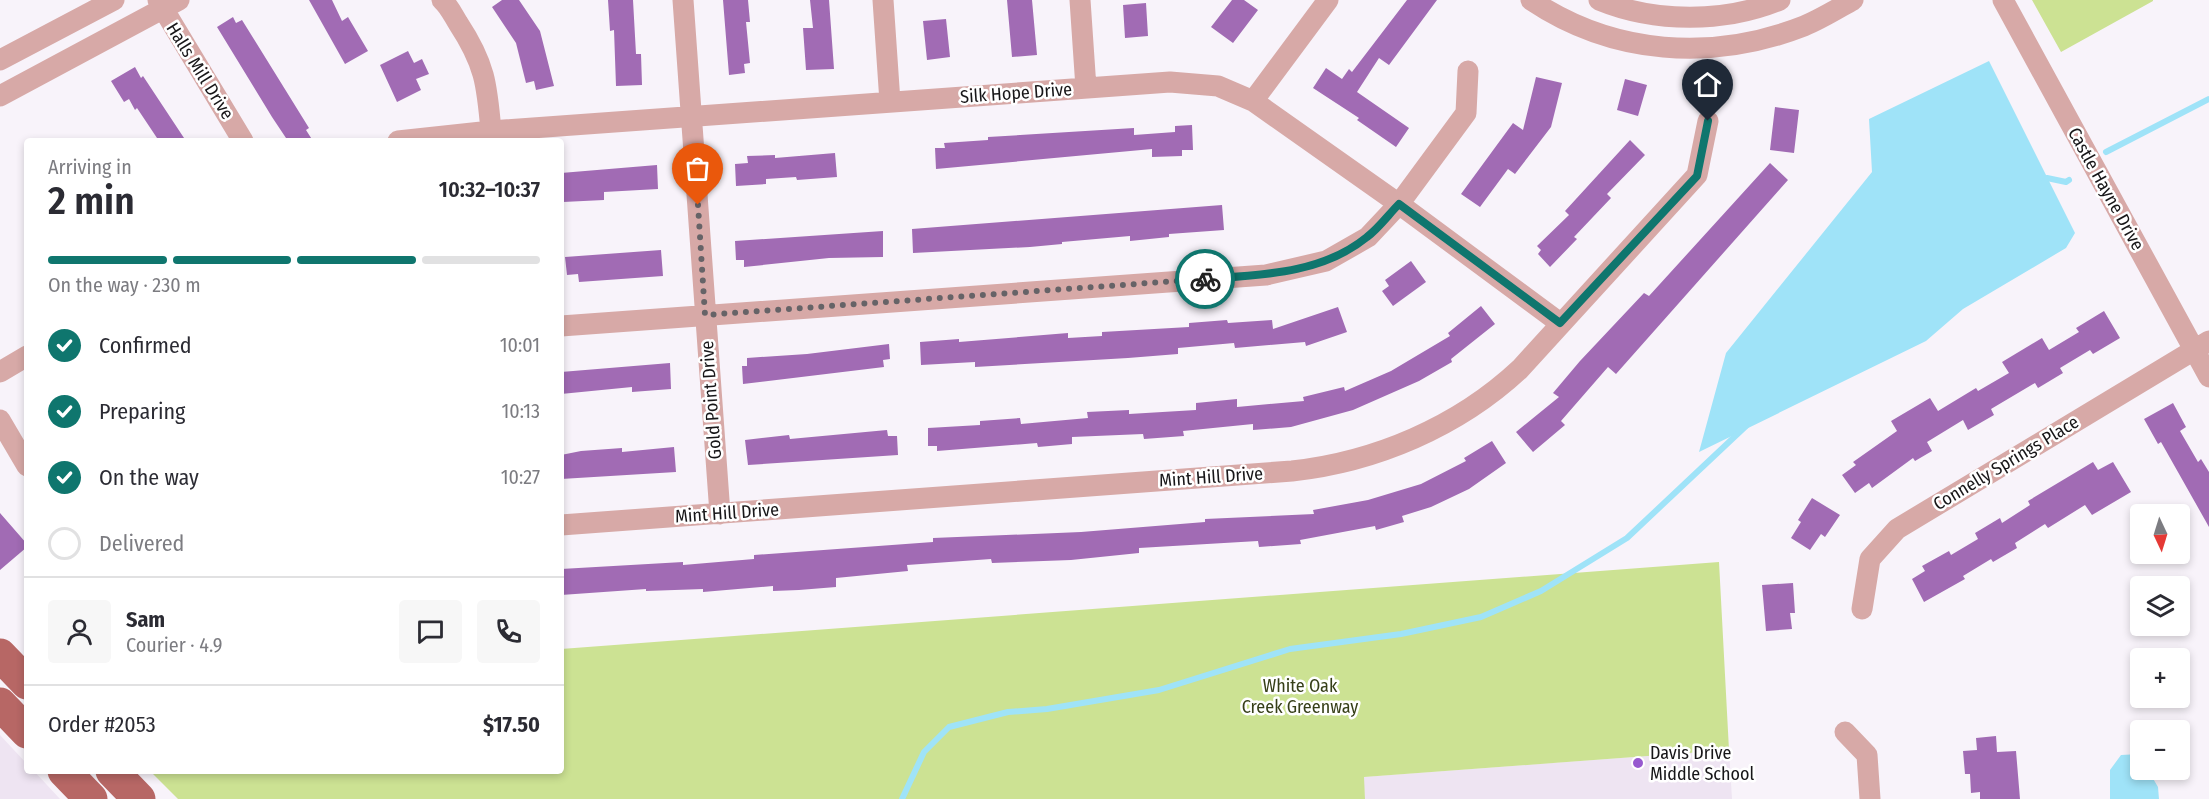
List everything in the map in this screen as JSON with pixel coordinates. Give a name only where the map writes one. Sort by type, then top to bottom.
[{"type":"main road","points":[[0,655],[24,680]]},
{"type":"main road","points":[[0,704],[24,729]]},
{"type":"main road","points":[[67,774],[91,799]]},
{"type":"main road","points":[[115,774],[139,799]]},
{"type":"street","points":[[0,60],[114,0]]},
{"type":"street","points":[[442,0],[470,41],[483,67],[487,83],[491,131]]},
{"type":"street","name":"Gold Point Drive","points":[[683,0],[720,514]]},
{"type":"street","points":[[883,0],[890,102]]},
{"type":"street","points":[[1080,0],[1086,88]]},
{"type":"street","points":[[1253,101],[1328,0]]},
{"type":"street","points":[[1531,0],[1568,22],[1600,35],[1685,50],[1713,49],[1767,39],[1806,25],[1853,0]]},
{"type":"street","points":[[1599,0],[1636,11],[1692,17],[1754,9],[1780,0]]},
{"type":"street","name":"Castle Hayne Drive","points":[[2003,0],[2201,345],[2209,377]]},
{"type":"street","points":[[0,96],[166,3]]},
{"type":"street","name":"Halls Mill Drive","points":[[166,3],[241,138]]},
{"type":"street","points":[[564,326],[1266,275],[1306,268],[1346,251],[1368,237],[1399,204],[1467,113],[1468,70]]},
{"type":"street","name":"Silk Hope Drive","points":[[426,138],[491,131],[1086,88],[1192,83],[1218,86],[1253,101],[1399,204],[1560,323]]},
{"type":"street","name":"Mint Hill Drive","points":[[564,525],[1292,471],[1341,464],[1367,457],[1420,435],[1469,407],[1520,369],[1697,176],[1708,121]]},
{"type":"street","name":"Connelly Springs Place","points":[[1862,609],[1870,559],[1897,529],[2201,345]]},
{"type":"street","points":[[0,372],[24,358]]},
{"type":"street","points":[[0,420],[24,461]]},
{"type":"street","points":[[1845,732],[1867,755],[1870,799]]},
{"type":"shaded area","points":[[0,735],[24,761],[24,774],[37,774],[60,799],[0,799]]},
{"type":"shaded area","name":"Davis Drive Middle School","points":[[1729,750],[1732,799],[1365,799],[1363,777]]},
{"type":"green space","points":[[2032,0],[2153,0],[2153,1],[2061,52]]},
{"type":"green space","name":"White Oak Creek Greenway","points":[[1719,562],[1729,750],[1364,777],[1365,799],[178,799],[153,774],[564,774],[564,649]]},
{"type":"water","points":[[1989,61],[2075,233],[2066,248],[1963,309],[1926,341],[1699,452],[1726,353],[1872,172],[1869,119]]},
{"type":"water","points":[[2121,755],[2130,755],[2130,780],[2154,780],[2158,787],[2159,799],[2110,799],[2110,770]]},
{"type":"building","points":[[309,0],[332,0],[342,21],[348,17],[368,51],[345,64]]},
{"type":"building","points":[[502,0],[519,0],[540,31],[554,86],[536,90],[534,81],[526,83],[516,43],[492,7]]},
{"type":"building","points":[[608,0],[633,0],[636,54],[641,54],[642,85],[616,86],[614,30],[610,31]]},
{"type":"building","points":[[723,0],[748,0],[750,22],[746,22],[750,63],[744,64],[745,73],[729,75]]},
{"type":"building","points":[[810,0],[829,0],[834,69],[806,70],[803,28],[813,28]]},
{"type":"building","points":[[1007,0],[1032,0],[1037,55],[1012,57]]},
{"type":"building","points":[[1232,0],[1244,0],[1258,10],[1233,43],[1211,27]]},
{"type":"building","points":[[1407,0],[1437,0],[1389,65],[1379,58],[1357,92],[1409,128],[1396,147],[1357,120],[1359,118],[1313,88],[1326,68],[1342,79],[1349,69],[1352,72]]},
{"type":"building","points":[[1146,3],[1148,36],[1125,38],[1123,5]]},
{"type":"building","points":[[233,17],[236,23],[242,20],[309,128],[306,130],[311,138],[286,138],[217,27]]},
{"type":"building","points":[[946,19],[950,57],[927,60],[923,21]]},
{"type":"building","points":[[408,51],[414,63],[422,59],[429,74],[416,79],[421,90],[397,102],[380,65]]},
{"type":"building","points":[[135,67],[184,138],[157,138],[137,108],[135,110],[129,99],[124,102],[111,81]]},
{"type":"building","points":[[1536,77],[1562,83],[1551,127],[1515,174],[1508,169],[1480,207],[1461,194],[1513,123],[1523,130]]},
{"type":"building","points":[[1625,79],[1647,85],[1638,116],[1617,110]]},
{"type":"building","points":[[1775,107],[1799,110],[1794,153],[1770,150]]},
{"type":"building","points":[[1192,125],[1193,150],[1182,150],[1182,156],[1152,157],[1152,149],[936,169],[935,148],[945,148],[944,143],[988,140],[988,137],[1134,128],[1134,135],[1175,132],[1175,126]]},
{"type":"building","points":[[1630,140],[1645,155],[1607,194],[1611,198],[1574,237],[1577,239],[1550,267],[1538,254],[1541,250],[1537,246],[1569,215],[1565,211]]},
{"type":"building","points":[[835,153],[837,177],[797,180],[796,177],[766,179],[766,184],[736,186],[735,164],[748,163],[747,156],[775,155],[775,158]]},
{"type":"building","points":[[1770,163],[1788,180],[1616,374],[1608,367],[1561,421],[1565,425],[1533,452],[1516,432],[1559,397],[1553,393],[1580,361],[1644,293],[1649,296]]},
{"type":"building","points":[[657,165],[658,189],[604,192],[604,200],[564,202],[564,173]]},
{"type":"building","points":[[1222,205],[1224,230],[1169,234],[1169,237],[1130,241],[1130,236],[1030,247],[913,253],[912,229]]},
{"type":"building","points":[[883,231],[883,257],[829,258],[744,267],[744,260],[736,260],[735,241]]},
{"type":"building","points":[[661,250],[663,276],[579,282],[578,274],[567,275],[565,257]]},
{"type":"building","points":[[1411,261],[1426,282],[1393,306],[1382,291],[1389,286],[1385,280]]},
{"type":"building","points":[[1481,306],[1495,324],[1451,359],[1452,362],[1419,381],[1353,410],[1291,427],[1253,430],[1253,424],[1183,431],[1184,436],[1144,439],[1143,434],[1072,437],[1072,444],[1038,447],[1037,443],[937,451],[937,446],[928,446],[928,428],[980,425],[980,421],[1020,418],[1021,424],[1088,418],[1087,412],[1129,410],[1129,414],[1196,410],[1196,403],[1237,399],[1237,407],[1304,401],[1303,397],[1344,387],[1345,391],[1391,371],[1450,336],[1448,333]]},
{"type":"building","points":[[1338,307],[1347,332],[1306,346],[1305,342],[1235,348],[1234,343],[1178,348],[1178,354],[1128,358],[975,367],[975,362],[921,365],[920,342],[959,339],[959,342],[1068,333],[1068,338],[1102,336],[1102,332],[1189,327],[1189,323],[1227,320],[1228,323],[1272,320],[1273,329]]},
{"type":"building","points":[[2104,311],[2120,338],[2093,354],[2090,350],[2060,368],[2063,373],[2038,388],[2035,383],[1991,409],[1994,415],[1968,430],[1963,420],[1927,442],[1932,451],[1915,461],[1913,458],[1872,488],[1869,483],[1855,493],[1842,475],[1856,465],[1853,462],[1897,431],[1891,421],[1930,398],[1938,411],[1976,388],[1978,391],[2009,373],[2002,362],[2042,338],[2049,350],[2079,332],[2076,328]]},
{"type":"building","points":[[889,344],[890,359],[883,360],[884,367],[743,384],[742,366],[747,366],[747,358],[807,354]]},
{"type":"building","points":[[670,363],[671,389],[632,392],[632,387],[564,394],[564,372]]},
{"type":"building","points":[[2173,403],[2186,427],[2180,431],[2198,462],[2201,459],[2209,472],[2209,527],[2161,442],[2158,444],[2144,419]]},
{"type":"building","points":[[887,430],[888,436],[897,436],[898,455],[748,465],[745,440],[789,435],[790,439]]},
{"type":"building","points":[[1492,441],[1506,463],[1469,489],[1431,507],[1402,516],[1404,522],[1376,530],[1375,526],[1300,540],[1301,544],[1259,547],[1258,541],[1139,548],[1139,553],[1071,560],[992,563],[991,559],[907,565],[908,571],[836,578],[836,587],[799,590],[773,591],[773,586],[703,592],[703,589],[646,591],[646,589],[564,595],[564,569],[683,562],[683,565],[754,559],[754,555],[933,542],[933,538],[1081,532],[1205,522],[1205,519],[1314,514],[1313,510],[1368,500],[1421,484],[1466,461],[1464,458]]},
{"type":"building","points":[[674,447],[676,472],[564,479],[564,454],[622,448],[622,452]]},
{"type":"building","points":[[2093,462],[2098,470],[2113,462],[2131,492],[2092,515],[2085,505],[2048,528],[2045,524],[2015,543],[2017,548],[1993,562],[1991,559],[1963,576],[1965,579],[1924,602],[1912,579],[1925,571],[1922,566],[1949,551],[1951,555],[1978,539],[1975,533],[2000,518],[2002,523],[2030,505],[2028,501]]},
{"type":"building","points":[[1812,498],[1840,515],[1825,537],[1821,534],[1810,550],[1791,538],[1801,522],[1798,520]]},
{"type":"building","points":[[0,513],[24,541],[24,550],[0,570]]},
{"type":"building","points":[[1793,583],[1795,613],[1790,613],[1792,629],[1766,631],[1762,585]]},
{"type":"building","points":[[1996,736],[1997,752],[2016,751],[2020,799],[1980,799],[1980,792],[1971,793],[1970,774],[1965,774],[1963,751],[1977,750],[1976,738]]},
{"type":"waterway","points":[[2106,152],[2209,99]]},
{"type":"waterway","points":[[2044,182],[2047,178],[2066,182],[2069,180]]},
{"type":"waterway","points":[[902,799],[924,752],[949,727],[1008,712],[1047,709],[1159,690],[1290,649],[1401,634],[1481,617],[1541,591],[1627,538],[1746,426]]},
{"type":"way so far","points":[[698,205],[705,315],[1205,279]]},
{"type":"place","name":"Davis Drive Middle School","points":[[1638,763]]},
{"type":"route","points":[[1205,279],[1266,275],[1306,268],[1326,261],[1368,237],[1399,204],[1560,323],[1697,176],[1708,121]]}]
